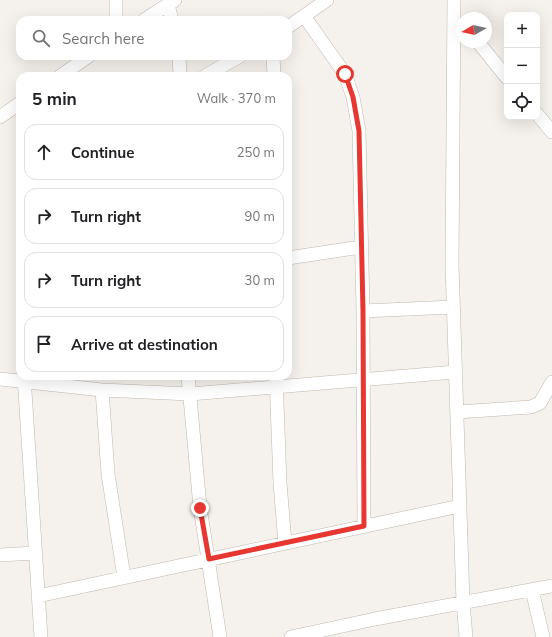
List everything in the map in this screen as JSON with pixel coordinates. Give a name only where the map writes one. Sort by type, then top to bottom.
[{"type":"street","points":[[116,0],[116,16]]},
{"type":"street","points":[[292,24],[327,0]]},
{"type":"street","points":[[454,0],[457,12]]},
{"type":"street","points":[[150,16],[172,2]]},
{"type":"street","points":[[172,2],[172,16]]},
{"type":"street","points":[[304,16],[345,74],[353,97],[359,131],[364,381],[364,526]]},
{"type":"street","points":[[457,48],[452,265],[463,602],[466,637]]},
{"type":"street","points":[[483,48],[504,74]]},
{"type":"street","points":[[66,72],[83,60]]},
{"type":"street","points":[[179,60],[180,72]]},
{"type":"street","points":[[212,72],[233,60]]},
{"type":"street","points":[[273,60],[274,72]]},
{"type":"street","points":[[0,117],[16,106]]},
{"type":"street","points":[[540,118],[552,132]]},
{"type":"street","points":[[292,257],[361,247]]},
{"type":"street","points":[[363,311],[453,306]]},
{"type":"street","points":[[31,380],[102,390],[190,394],[276,381],[364,381],[455,372]]},
{"type":"street","points":[[0,379],[16,379]]},
{"type":"street","points":[[24,380],[41,637]]},
{"type":"street","points":[[188,380],[200,508],[220,637]]},
{"type":"street","points":[[276,381],[280,483],[285,543]]},
{"type":"street","points":[[457,412],[531,408],[540,403],[552,382]]},
{"type":"street","points":[[102,390],[108,474],[124,577]]},
{"type":"street","points":[[38,596],[460,506]]},
{"type":"street","points":[[0,556],[35,553]]},
{"type":"street","points":[[291,637],[463,602],[552,586]]},
{"type":"street","points":[[532,590],[543,637]]},
{"type":"route","points":[[200,508],[209,559],[364,526],[363,311],[359,131],[353,97],[345,74]]}]
